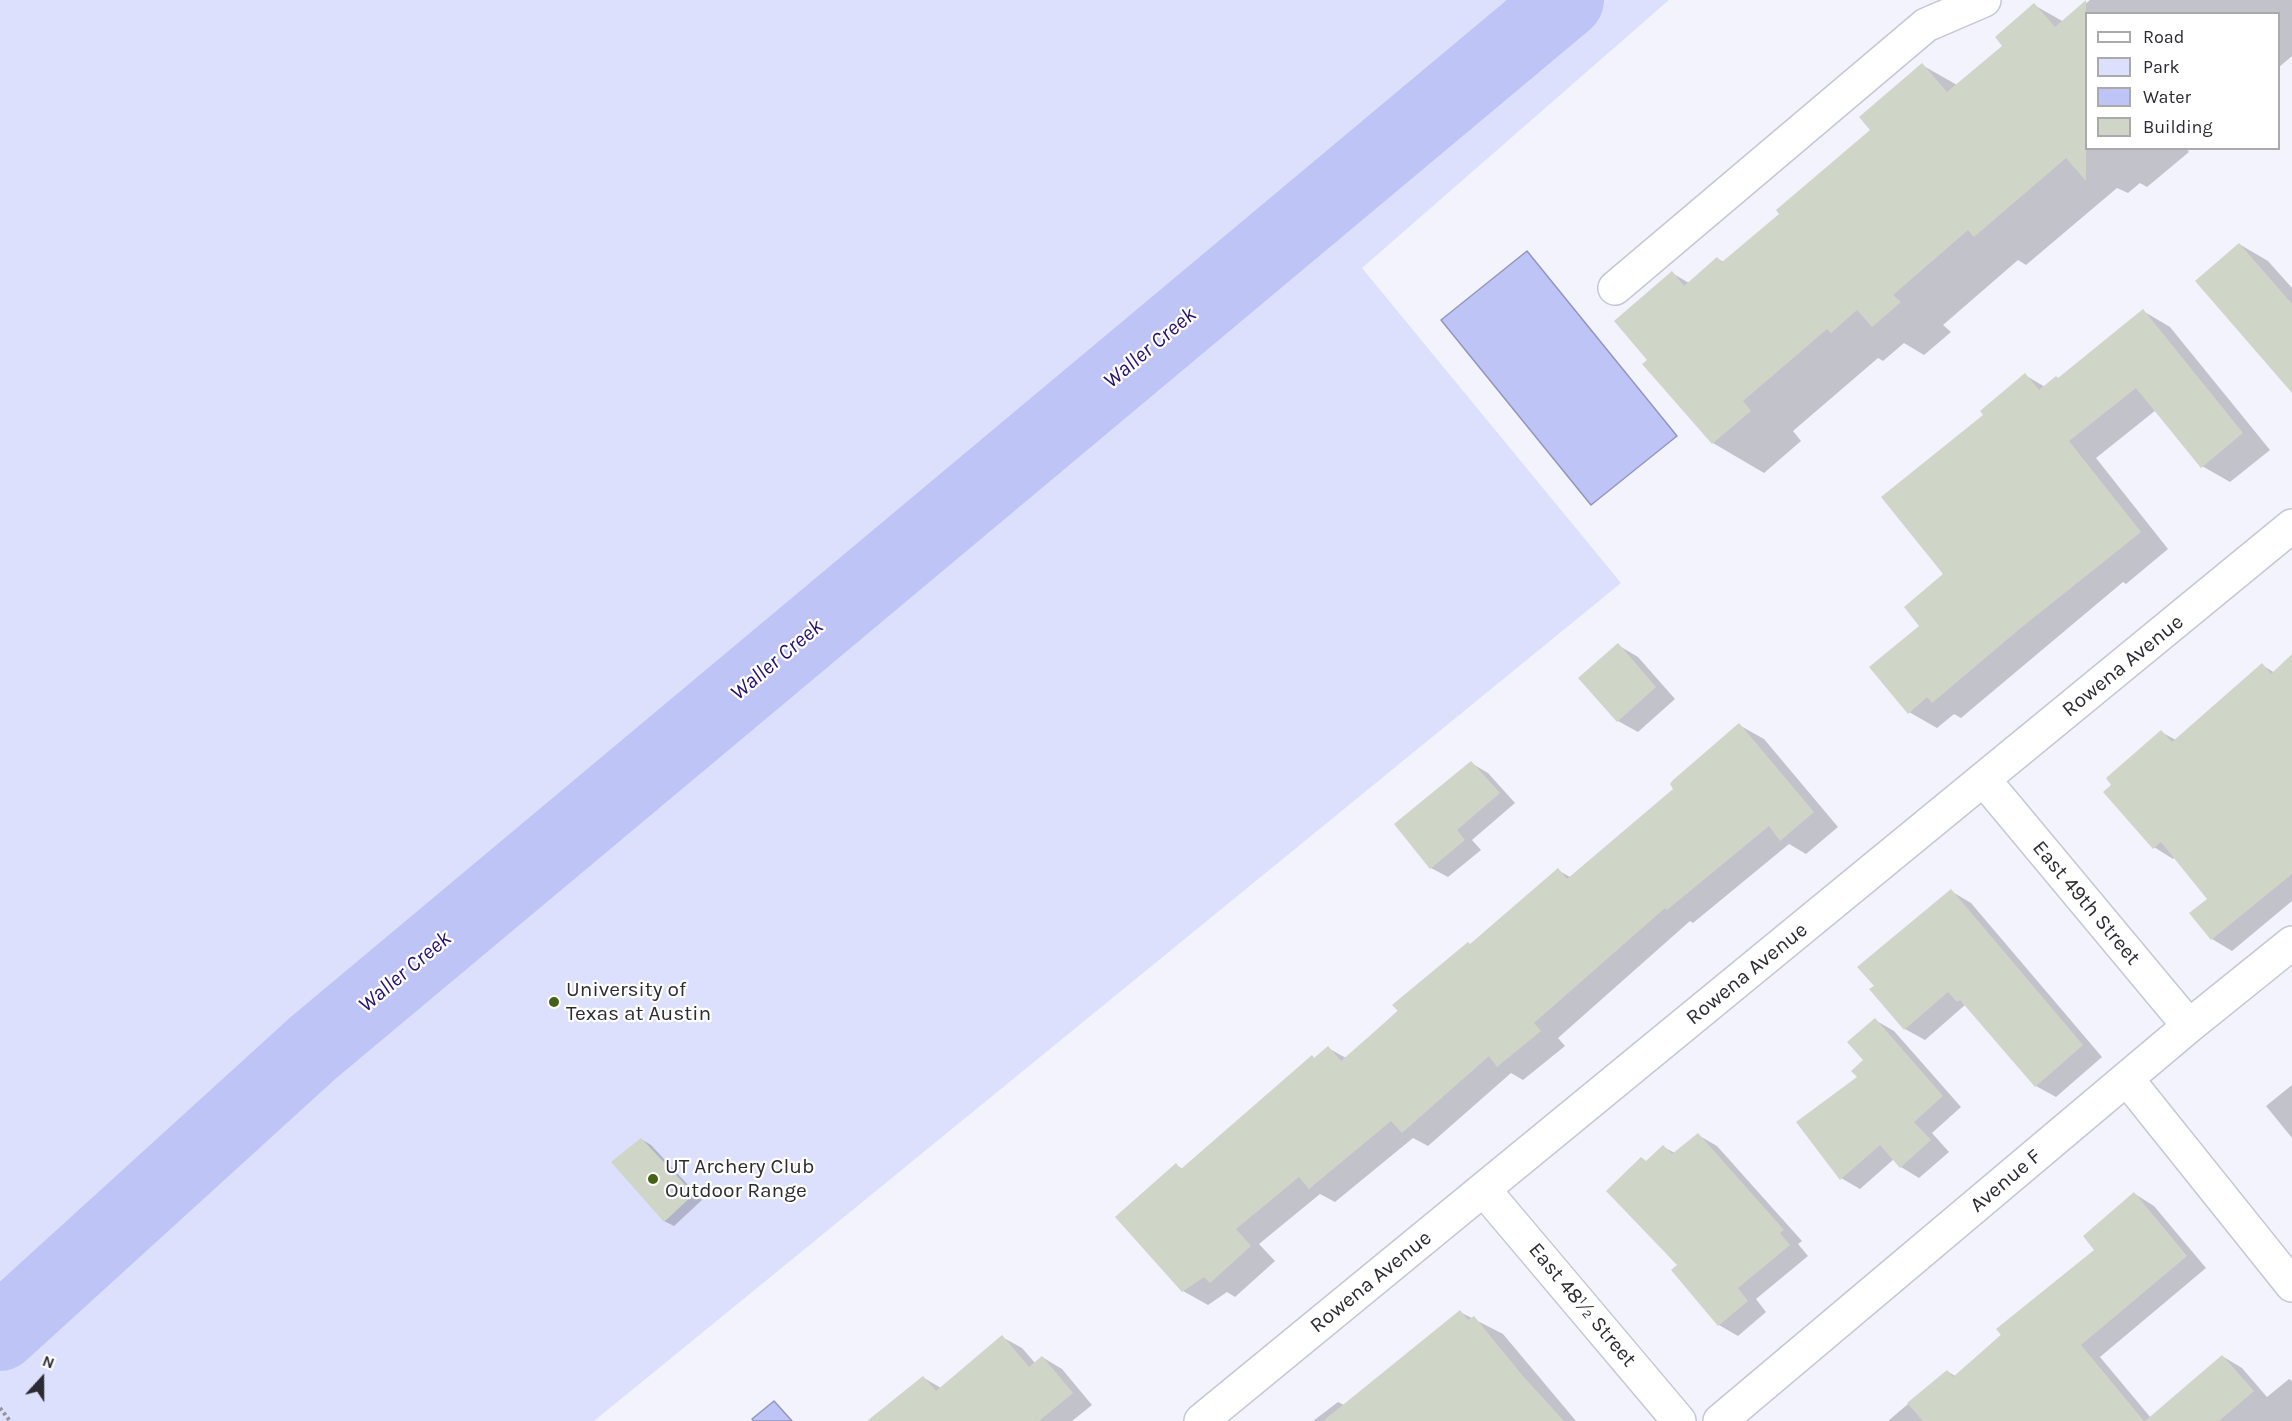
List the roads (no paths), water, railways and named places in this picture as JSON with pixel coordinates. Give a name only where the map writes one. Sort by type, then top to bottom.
[{"type":"street","points":[[1615,288],[1926,25],[1984,0]]},
{"type":"street","name":"Rowena Avenue","points":[[1201,1421],[2292,526]]},
{"type":"street","name":"East 49th Street","points":[[1984,780],[2188,1026]]},
{"type":"street","name":"Avenue F","points":[[1720,1421],[2188,1026],[2292,942]]},
{"type":"street","points":[[2127,1079],[2292,1285]]},
{"type":"street","name":"East 48½ Street","points":[[1484,1190],[1679,1421]]},
{"type":"water","points":[[1527,251],[1677,436],[1591,505],[1441,320]]},
{"type":"water","points":[[774,1401],[792,1421],[754,1421],[752,1419]]},
{"type":"waterway","name":"Waller Creek","points":[[0,1333],[313,1048],[1566,0]]},
{"type":"place","name":"University of Texas at Austin","points":[[554,1002]]},
{"type":"place","name":"UT Archery Club Outdoor Range","points":[[653,1179]]}]
